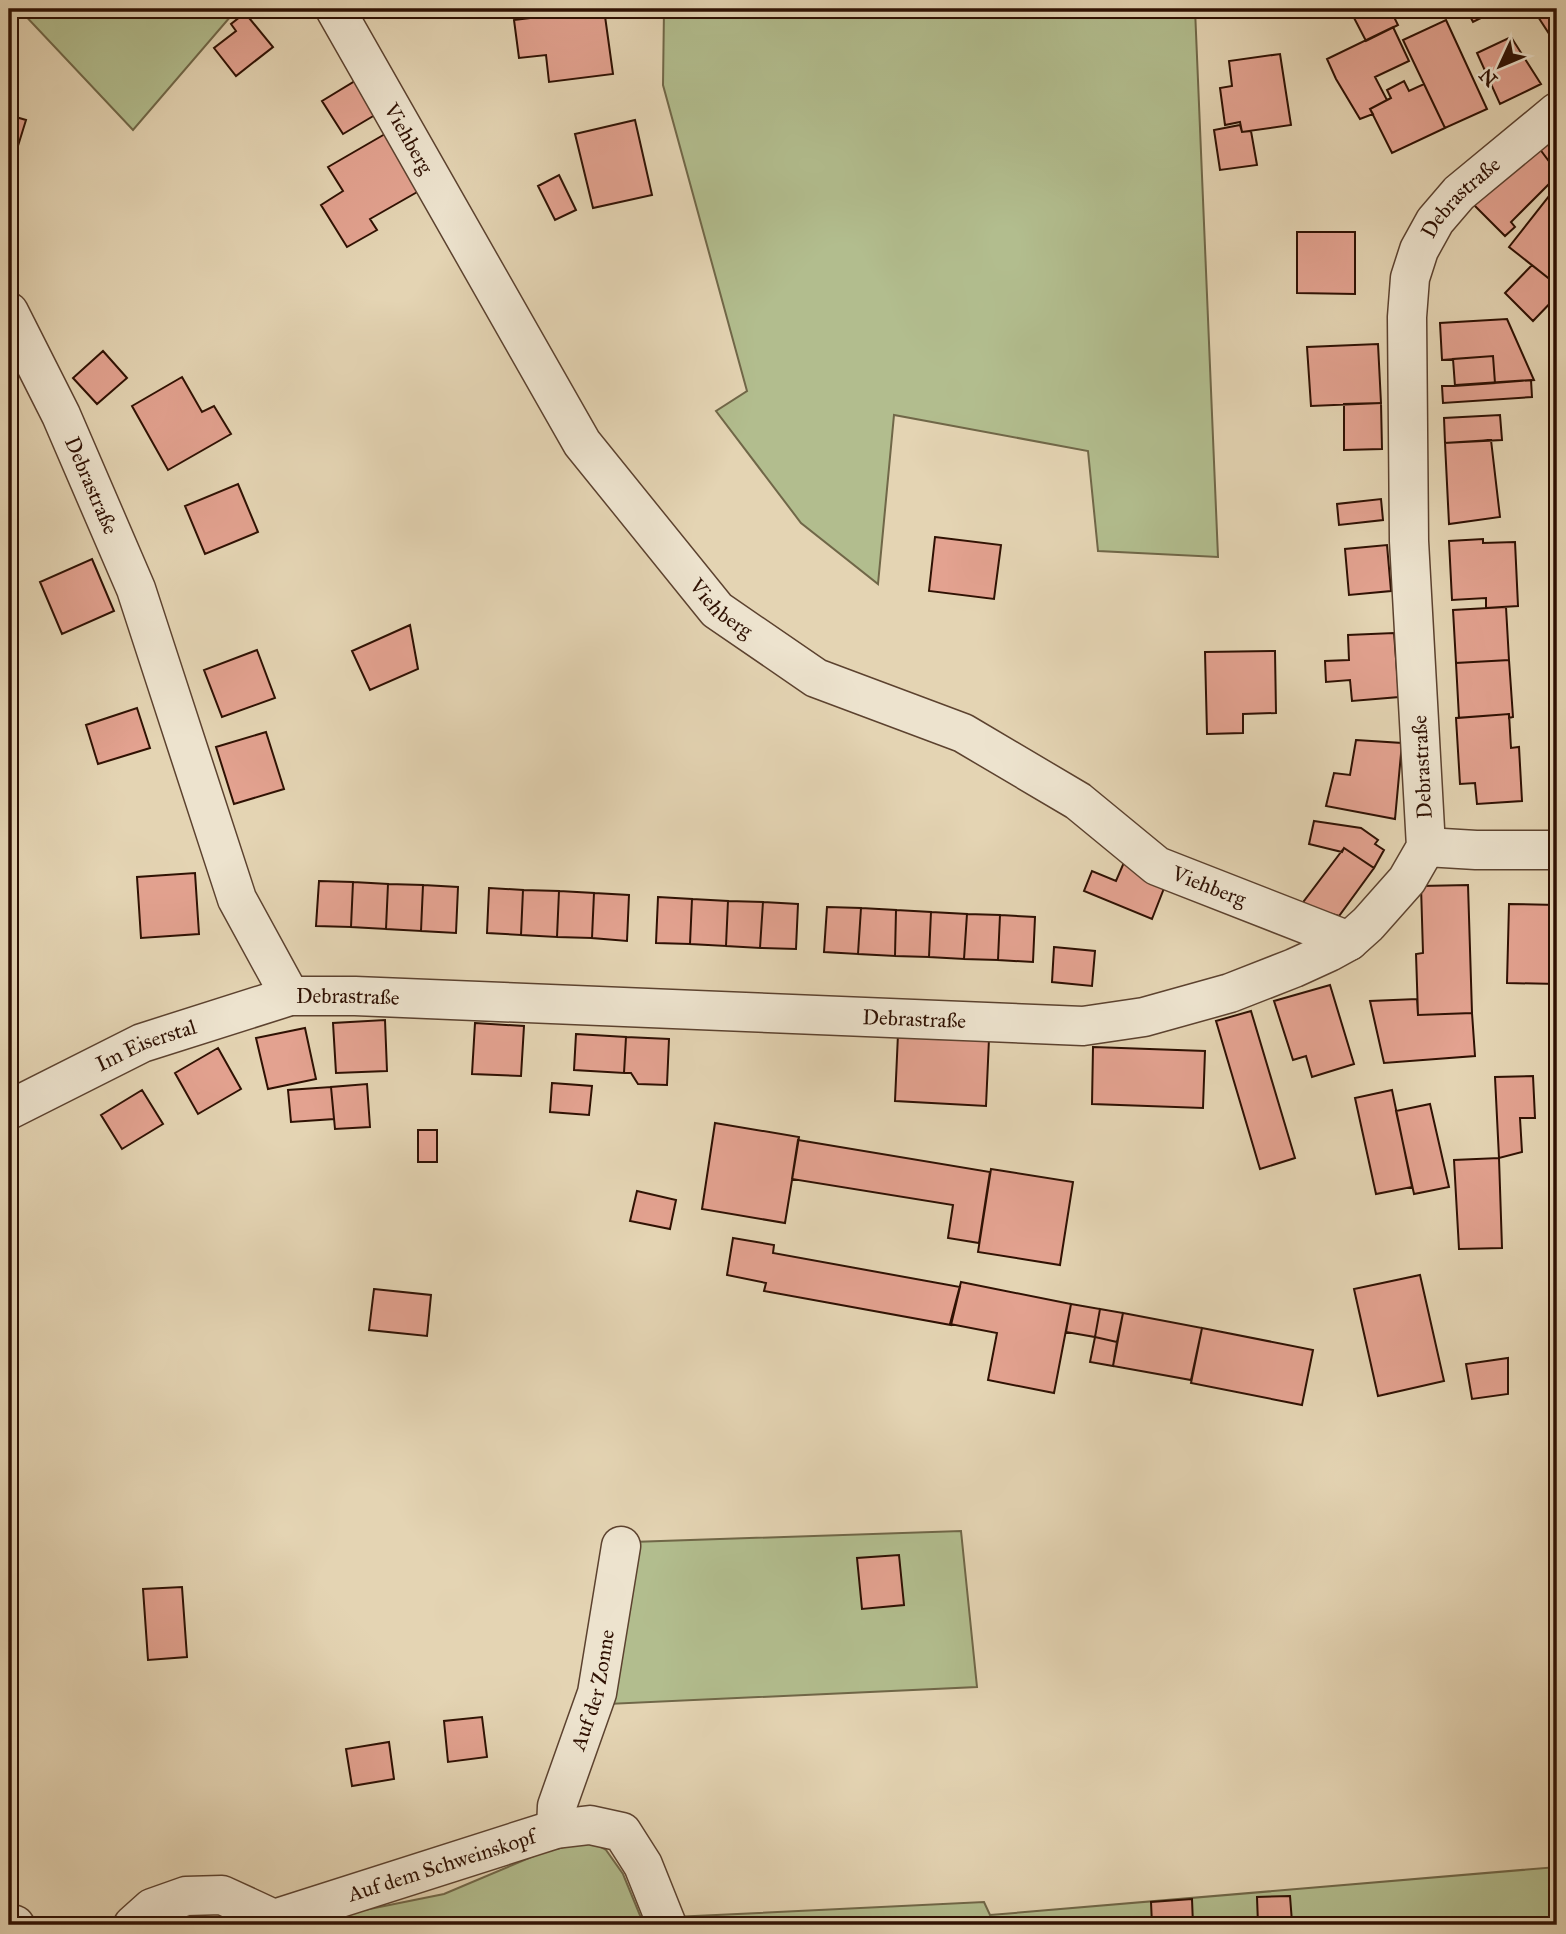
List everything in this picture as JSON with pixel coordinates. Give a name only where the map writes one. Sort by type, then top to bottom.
[{"type":"street","name":"Viehberg","points":[[335,9],[582,443],[717,610],[816,678],[963,733],[1078,801],[1157,866],[1349,941]]},
{"type":"street","name":"Debrastraße","points":[[9,312],[61,415],[136,589],[237,899],[290,996],[411,998],[1083,1026],[1144,1017],[1230,993],[1294,968],[1349,941],[1407,880],[1426,847],[1409,541],[1407,317],[1410,278],[1419,250],[1435,221],[1459,193],[1557,112]]},
{"type":"street","points":[[1426,847],[1557,850]]},
{"type":"street","name":"Im Eiserstal","points":[[9,1110],[142,1043],[290,996]]},
{"type":"street","name":"Auf der Zonne","points":[[556,1829],[557,1806],[597,1693],[621,1546]]},
{"type":"street","name":"Auf dem Schweinskopf","points":[[133,1925],[152,1908],[186,1896],[198,1895],[222,1895],[273,1922],[556,1829],[590,1825],[622,1832],[643,1865],[667,1925]]},
{"type":"street","points":[[9,1923],[15,1925]]},
{"type":"green space","points":[[19,9],[237,9],[133,130]]},
{"type":"green space","points":[[664,9],[1195,9],[1218,557],[1098,551],[1088,451],[894,415],[878,584],[801,523],[716,411],[747,391],[663,85]]},
{"type":"green space","points":[[961,1531],[977,1687],[608,1704],[632,1542]]},
{"type":"green space","points":[[581,1836],[606,1850],[623,1874],[644,1925],[290,1925],[444,1894]]},
{"type":"green space","points":[[1557,1867],[1557,1925],[681,1925],[675,1917],[984,1902],[990,1915]]},
{"type":"building","points":[[604,9],[613,74],[549,82],[546,55],[519,58],[514,20]]},
{"type":"building","points":[[1363,9],[1390,9],[1398,25],[1366,41],[1352,14]]},
{"type":"building","points":[[1466,9],[1499,9],[1473,22]]},
{"type":"building","points":[[1533,9],[1557,9],[1557,46]]},
{"type":"building","points":[[245,13],[273,47],[236,76],[214,48],[236,31],[231,24]]},
{"type":"building","points":[[1446,20],[1487,109],[1445,128],[1403,40]]},
{"type":"building","points":[[1393,27],[1409,61],[1375,77],[1387,100],[1370,109],[1373,114],[1360,119],[1327,59]]},
{"type":"building","points":[[1511,37],[1541,84],[1500,104],[1477,53]]},
{"type":"building","points":[[1280,54],[1291,125],[1242,132],[1240,122],[1225,125],[1220,88],[1232,86],[1229,61]]},
{"type":"building","points":[[360,78],[380,112],[343,134],[322,101]]},
{"type":"building","points":[[1404,81],[1409,91],[1424,84],[1445,128],[1392,153],[1370,109],[1391,98],[1387,90]]},
{"type":"building","points":[[9,115],[26,120],[9,175]]},
{"type":"building","points":[[635,120],[652,195],[593,208],[575,134]]},
{"type":"building","points":[[1240,125],[1242,132],[1251,131],[1257,165],[1220,170],[1214,130]]},
{"type":"building","points":[[1557,127],[1557,172],[1536,144]]},
{"type":"building","points":[[385,134],[419,191],[370,219],[377,230],[347,247],[321,205],[343,191],[328,167]]},
{"type":"building","points":[[1536,144],[1557,172],[1557,176],[1511,222],[1515,227],[1505,236],[1474,205]]},
{"type":"building","points":[[559,175],[576,210],[555,220],[538,186]]},
{"type":"building","points":[[1557,186],[1557,285],[1509,247]]},
{"type":"building","points":[[1297,232],[1355,232],[1355,294],[1297,293]]},
{"type":"building","points":[[1532,265],[1557,285],[1557,296],[1533,321],[1505,293]]},
{"type":"building","points":[[1507,319],[1534,380],[1495,383],[1493,356],[1442,360],[1440,323]]},
{"type":"building","points":[[1378,344],[1381,403],[1311,406],[1307,347]]},
{"type":"building","points":[[103,351],[127,378],[97,404],[73,378]]},
{"type":"building","points":[[1493,356],[1495,383],[1455,386],[1453,359]]},
{"type":"building","points":[[182,377],[202,412],[214,406],[231,434],[168,470],[132,406]]},
{"type":"building","points":[[1531,380],[1532,397],[1443,403],[1442,386]]},
{"type":"building","points":[[1381,403],[1382,449],[1344,450],[1344,404]]},
{"type":"building","points":[[1500,415],[1502,440],[1445,443],[1444,418]]},
{"type":"building","points":[[1491,440],[1500,517],[1449,524],[1445,443]]},
{"type":"building","points":[[238,484],[258,532],[205,554],[185,506]]},
{"type":"building","points":[[1381,499],[1383,520],[1339,525],[1337,504]]},
{"type":"building","points":[[935,537],[1001,545],[994,599],[929,591]]},
{"type":"building","points":[[1483,539],[1483,543],[1515,542],[1518,606],[1486,608],[1486,598],[1452,600],[1449,541]]},
{"type":"building","points":[[1387,545],[1391,591],[1349,595],[1345,549]]},
{"type":"building","points":[[92,559],[114,611],[62,634],[40,582]]},
{"type":"building","points":[[1506,607],[1509,660],[1456,663],[1453,610]]},
{"type":"building","points":[[410,625],[418,669],[370,690],[352,651]]},
{"type":"building","points":[[1394,633],[1399,697],[1352,701],[1350,680],[1326,682],[1325,661],[1349,660],[1348,635]]},
{"type":"building","points":[[257,650],[275,698],[222,717],[204,670]]},
{"type":"building","points":[[1275,651],[1276,713],[1243,714],[1243,733],[1207,734],[1205,652]]},
{"type":"building","points":[[1509,660],[1513,717],[1509,718],[1509,714],[1459,718],[1456,663]]},
{"type":"building","points":[[137,708],[150,748],[98,764],[86,725]]},
{"type":"building","points":[[1509,714],[1511,748],[1519,747],[1522,801],[1477,804],[1475,783],[1460,784],[1456,718]]},
{"type":"building","points":[[266,732],[284,789],[234,804],[216,747]]},
{"type":"building","points":[[1356,740],[1402,743],[1395,819],[1326,806],[1334,773],[1350,775]]},
{"type":"building","points":[[1314,821],[1361,828],[1378,840],[1375,844],[1384,850],[1374,868],[1344,848],[1342,852],[1309,844]]},
{"type":"building","points":[[1344,848],[1374,868],[1339,916],[1301,905]]},
{"type":"building","points":[[1125,860],[1168,878],[1152,919],[1084,891],[1092,871],[1116,881]]},
{"type":"building","points":[[195,873],[199,934],[141,938],[137,877]]},
{"type":"building","points":[[319,881],[353,882],[351,927],[316,926]]},
{"type":"building","points":[[353,882],[388,884],[386,929],[351,927]]},
{"type":"building","points":[[388,884],[423,885],[421,931],[386,929]]},
{"type":"building","points":[[423,885],[458,887],[456,933],[421,931]]},
{"type":"building","points":[[1468,885],[1472,1013],[1418,1015],[1416,954],[1423,953],[1421,886]]},
{"type":"building","points":[[489,888],[523,890],[521,935],[487,933]]},
{"type":"building","points":[[523,890],[559,891],[557,937],[521,935]]},
{"type":"building","points":[[559,891],[594,893],[592,938],[557,937]]},
{"type":"building","points":[[594,893],[629,895],[627,941],[592,938]]},
{"type":"building","points":[[658,897],[692,899],[690,944],[656,943]]},
{"type":"building","points":[[692,899],[728,901],[726,946],[690,944]]},
{"type":"building","points":[[728,901],[763,902],[760,948],[726,946]]},
{"type":"building","points":[[763,902],[798,904],[796,949],[760,948]]},
{"type":"building","points":[[1509,904],[1557,905],[1557,984],[1507,983]]},
{"type":"building","points":[[827,907],[861,908],[858,954],[824,952]]},
{"type":"building","points":[[861,908],[896,910],[895,956],[858,954]]},
{"type":"building","points":[[896,910],[931,912],[929,957],[895,956]]},
{"type":"building","points":[[931,912],[967,914],[964,959],[929,957]]},
{"type":"building","points":[[967,914],[1000,915],[998,960],[964,959]]},
{"type":"building","points":[[1000,915],[1035,917],[1033,962],[998,960]]},
{"type":"building","points":[[1054,947],[1095,951],[1092,986],[1052,982]]},
{"type":"building","points":[[1330,985],[1354,1064],[1312,1077],[1306,1056],[1293,1060],[1274,1001]]},
{"type":"building","points":[[1417,999],[1418,1015],[1472,1013],[1475,1056],[1384,1063],[1370,1001]]},
{"type":"building","points":[[1251,1011],[1295,1158],[1260,1169],[1216,1021]]},
{"type":"building","points":[[385,1020],[387,1071],[336,1073],[333,1023]]},
{"type":"building","points":[[475,1023],[524,1026],[521,1076],[472,1074]]},
{"type":"building","points":[[305,1028],[316,1079],[268,1089],[256,1038]]},
{"type":"building","points":[[576,1034],[626,1037],[624,1073],[574,1070]]},
{"type":"building","points":[[898,1034],[989,1039],[986,1106],[895,1101]]},
{"type":"building","points":[[626,1037],[669,1039],[667,1085],[638,1084],[631,1073],[624,1073]]},
{"type":"building","points":[[1093,1047],[1205,1051],[1203,1108],[1092,1104]]},
{"type":"building","points":[[218,1048],[241,1089],[198,1114],[175,1073]]},
{"type":"building","points":[[1533,1076],[1535,1118],[1520,1118],[1522,1152],[1499,1158],[1495,1077]]},
{"type":"building","points":[[552,1083],[592,1086],[589,1115],[550,1112]]},
{"type":"building","points":[[367,1084],[370,1127],[335,1129],[331,1087]]},
{"type":"building","points":[[331,1087],[334,1119],[291,1122],[288,1090]]},
{"type":"building","points":[[142,1090],[163,1124],[122,1149],[101,1115]]},
{"type":"building","points":[[1392,1090],[1412,1187],[1376,1194],[1355,1098]]},
{"type":"building","points":[[1430,1104],[1449,1187],[1414,1194],[1396,1111]]},
{"type":"building","points":[[715,1123],[799,1137],[785,1223],[702,1209]]},
{"type":"building","points":[[418,1130],[437,1130],[437,1162],[418,1162]]},
{"type":"building","points":[[798,1140],[990,1172],[979,1243],[948,1238],[953,1205],[792,1179]]},
{"type":"building","points":[[1499,1158],[1502,1248],[1459,1249],[1454,1160]]},
{"type":"building","points":[[991,1169],[1073,1182],[1060,1265],[978,1252]]},
{"type":"building","points":[[637,1191],[676,1200],[670,1229],[630,1221]]},
{"type":"building","points":[[733,1238],[774,1245],[773,1253],[960,1287],[951,1325],[764,1291],[766,1283],[727,1275]]},
{"type":"building","points":[[1420,1275],[1444,1381],[1378,1396],[1354,1289]]},
{"type":"building","points":[[961,1282],[1071,1304],[1054,1393],[988,1380],[997,1333],[950,1324]]},
{"type":"building","points":[[374,1289],[431,1295],[427,1336],[369,1330]]},
{"type":"building","points":[[1071,1304],[1100,1309],[1095,1337],[1066,1332]]},
{"type":"building","points":[[1100,1309],[1123,1313],[1117,1342],[1095,1337]]},
{"type":"building","points":[[1123,1313],[1202,1328],[1191,1380],[1113,1366]]},
{"type":"building","points":[[1202,1328],[1313,1350],[1302,1405],[1191,1383]]},
{"type":"building","points":[[1095,1337],[1117,1342],[1113,1366],[1090,1362]]},
{"type":"building","points":[[1508,1358],[1508,1394],[1472,1399],[1466,1364]]},
{"type":"building","points":[[899,1555],[904,1605],[862,1609],[857,1558]]},
{"type":"building","points":[[182,1587],[187,1657],[148,1660],[143,1589]]},
{"type":"building","points":[[482,1717],[487,1757],[448,1762],[444,1721]]},
{"type":"building","points":[[389,1742],[394,1779],[352,1786],[346,1749]]},
{"type":"building","points":[[1290,1896],[1292,1922],[1258,1924],[1257,1897]]},
{"type":"building","points":[[1192,1899],[1193,1925],[1152,1925],[1151,1902]]},
{"type":"building","points":[[844,1918],[844,1925],[820,1925],[820,1919]]}]
